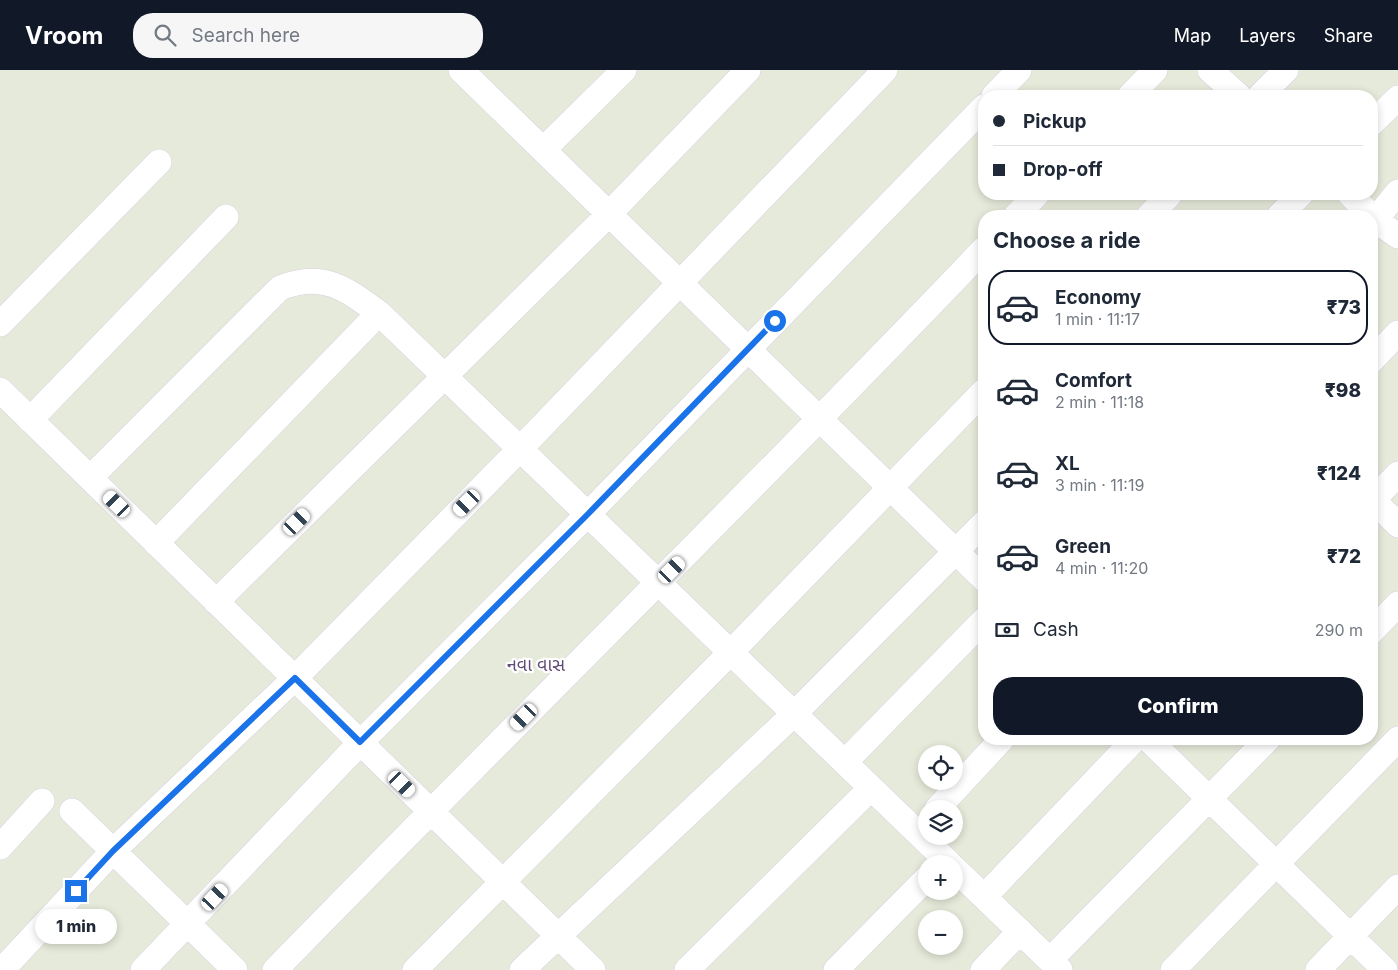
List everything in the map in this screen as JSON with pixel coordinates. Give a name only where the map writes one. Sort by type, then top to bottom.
[{"type":"street","points":[[461,70],[978,573]]},
{"type":"street","points":[[543,150],[624,70]]},
{"type":"street","points":[[216,602],[609,214],[748,70]]},
{"type":"street","points":[[2,970],[113,851],[295,678],[520,449],[681,284],[885,70]]},
{"type":"street","points":[[1000,90],[1019,70]]},
{"type":"street","points":[[1136,90],[1155,70]]},
{"type":"street","points":[[1210,70],[1232,90]]},
{"type":"street","points":[[1266,90],[1286,70]]},
{"type":"street","points":[[1378,117],[1398,98]]},
{"type":"street","points":[[143,970],[188,925],[360,742],[588,514],[747,348],[978,112]]},
{"type":"street","points":[[0,324],[159,162]]},
{"type":"street","points":[[1378,216],[1398,192]]},
{"type":"street","points":[[1022,210],[1031,200]]},
{"type":"street","points":[[1155,210],[1164,200]]},
{"type":"street","points":[[1285,210],[1296,200]]},
{"type":"street","points":[[1355,200],[1363,210]]},
{"type":"street","points":[[30,420],[226,217]]},
{"type":"street","points":[[1378,225],[1398,236]]},
{"type":"street","points":[[275,970],[430,811],[820,420],[978,255]]},
{"type":"street","points":[[90,478],[280,288],[307,280],[326,282],[349,290],[379,313],[871,788],[918,823]]},
{"type":"street","points":[[156,543],[379,313]]},
{"type":"street","points":[[1378,354],[1398,333]]},
{"type":"street","points":[[0,390],[593,970]]},
{"type":"street","points":[[415,970],[731,652],[978,397]]},
{"type":"street","points":[[1378,494],[1398,474]]},
{"type":"street","points":[[1378,506],[1398,525]]},
{"type":"street","points":[[522,970],[794,714],[978,528]]},
{"type":"street","points":[[1378,625],[1398,604]]},
{"type":"street","points":[[845,762],[978,626]]},
{"type":"street","points":[[1174,970],[1275,863],[1398,739]]},
{"type":"street","points":[[945,800],[996,745]]},
{"type":"street","points":[[984,897],[1129,745]]},
{"type":"street","points":[[1154,745],[1385,970]]},
{"type":"street","points":[[963,878],[1055,965],[1209,799],[1262,745]]},
{"type":"street","points":[[687,970],[871,788]]},
{"type":"street","points":[[0,847],[42,801]]},
{"type":"street","points":[[72,811],[235,970]]},
{"type":"street","points":[[836,970],[918,887]]},
{"type":"street","points":[[1318,970],[1398,887]]},
{"type":"street","points":[[983,970],[1020,931]]},
{"type":"district","name":"નવા વાસ","points":[[536,664]]},
{"type":"route","points":[[76,891],[113,851],[295,678],[360,742],[588,514],[775,321]]}]
